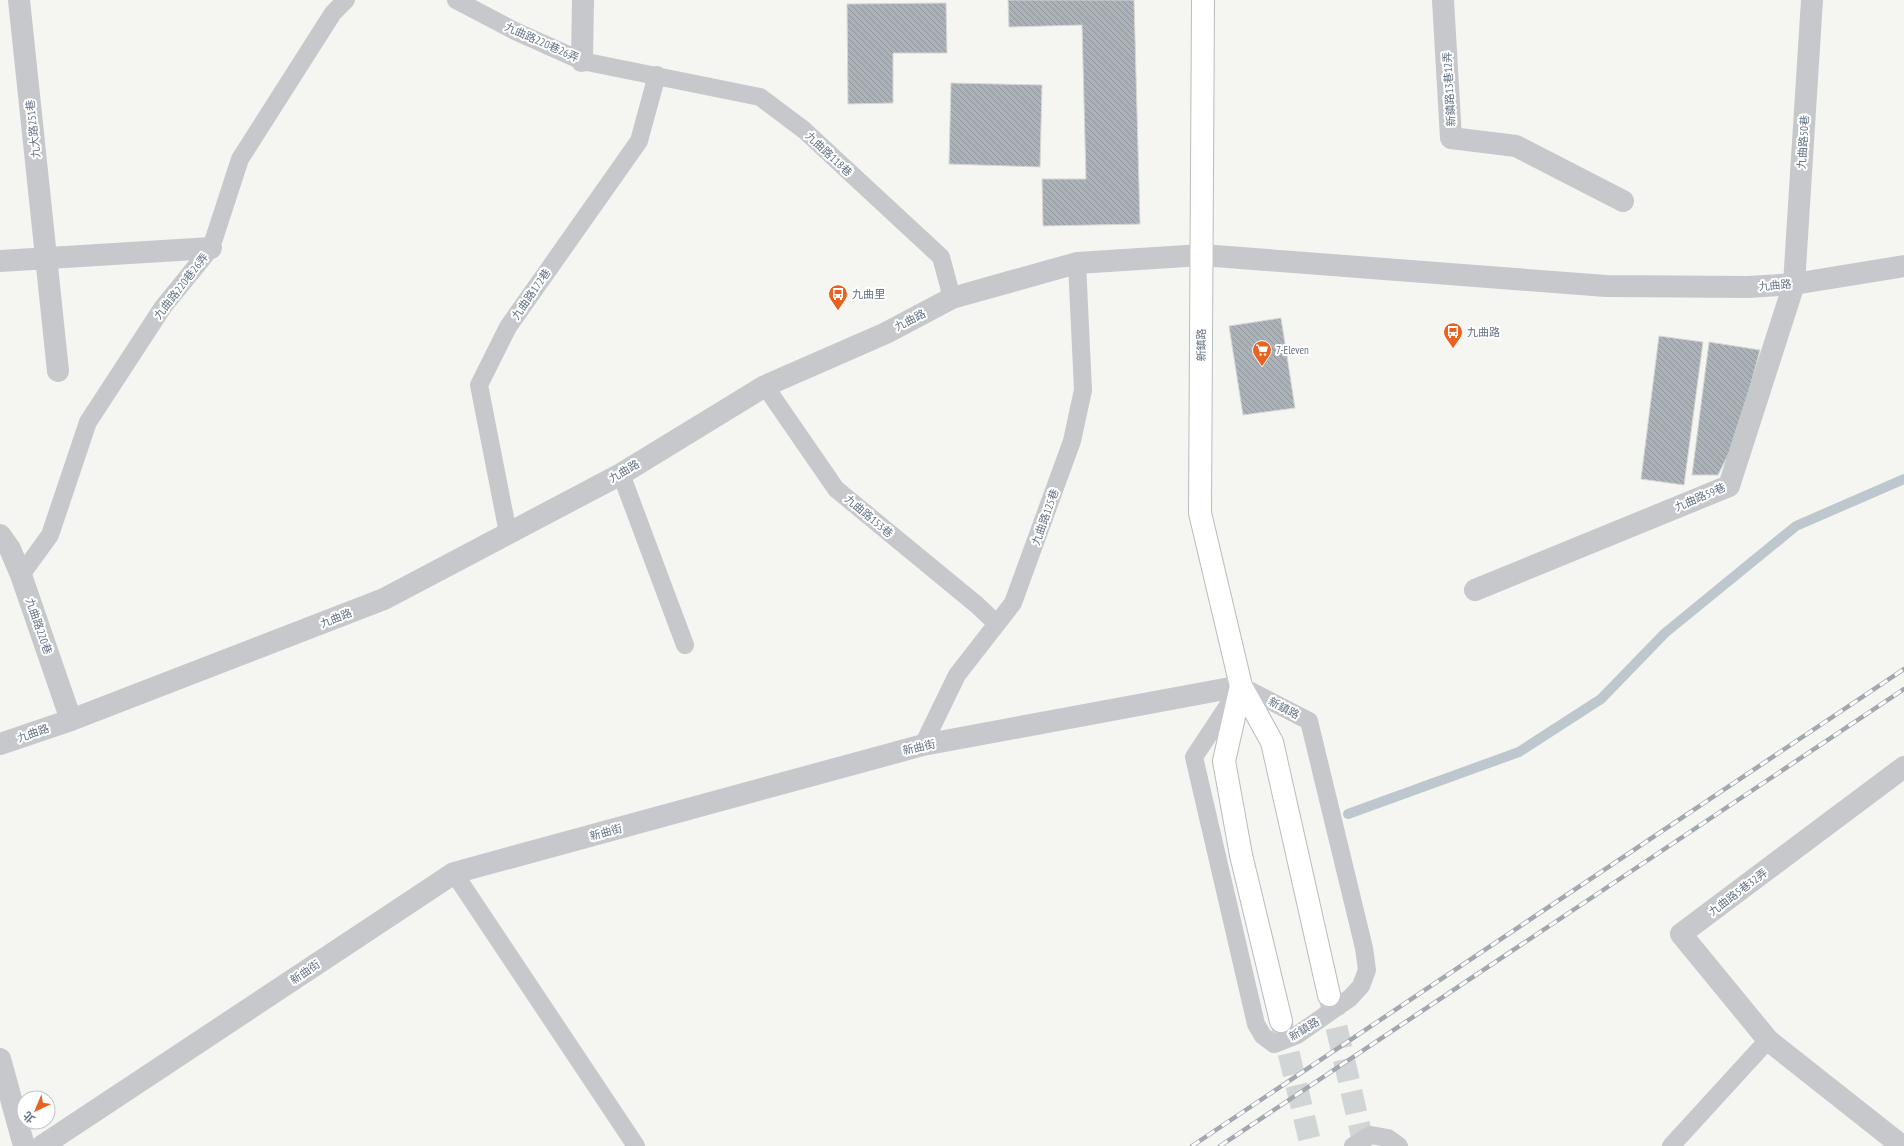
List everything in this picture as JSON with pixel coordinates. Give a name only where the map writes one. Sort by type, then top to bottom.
[{"type":"street","name":"九大路251巷","points":[[19,0],[58,371]]},
{"type":"street","points":[[582,61],[583,0]]},
{"type":"street","name":"新鎮路","points":[[1203,0],[1200,513],[1241,686],[1272,742],[1330,995]]},
{"type":"street","name":"新鎮路13巷12弄","points":[[1443,0],[1452,138],[1516,146],[1623,201]]},
{"type":"street","name":"九曲路50巷","points":[[1794,284],[1812,0]]},
{"type":"street","points":[[0,261],[211,248]]},
{"type":"street","name":"九曲路","points":[[0,744],[71,720],[384,599],[621,474],[765,386],[886,333],[952,298],[1077,263],[1202,255],[1606,286],[1748,287],[1794,284],[1904,266]]},
{"type":"street","name":"九曲路59巷","points":[[1475,590],[1729,486],[1794,284]]},
{"type":"street","name":"九曲路220巷","points":[[0,535],[10,549],[22,575],[71,720]]},
{"type":"street","name":"新鎮路","points":[[1241,686],[1224,761],[1241,855],[1281,1021]]},
{"type":"street","name":"新曲街","points":[[42,1146],[454,873],[924,745],[1241,686]]},
{"type":"street","name":"九曲路5巷32弄","points":[[1902,1146],[1768,1040],[1680,934],[1904,767]]},
{"type":"street","points":[[0,1059],[24,1146]]},
{"type":"lane","name":"九曲路220巷26弄","points":[[22,575],[50,534],[88,422],[163,307],[211,248],[240,159],[333,13],[346,0]]},
{"type":"lane","name":"九曲路220巷26弄","points":[[456,0],[515,31],[582,61],[657,75]]},
{"type":"lane","name":"九曲路118巷","points":[[657,75],[760,97],[804,130],[941,258],[952,298]]},
{"type":"lane","name":"九曲路172巷","points":[[508,533],[479,385],[508,327],[639,141],[657,75]]},
{"type":"lane","name":"九曲路125巷","points":[[924,745],[957,675],[1013,603],[1072,441],[1083,390],[1077,263]]},
{"type":"lane","name":"九曲路153巷","points":[[765,386],[836,488],[977,605],[997,624]]},
{"type":"lane","points":[[621,474],[685,645]]},
{"type":"lane","name":"新鎮路","points":[[1241,686],[1309,721],[1364,948],[1367,970],[1361,986],[1350,998],[1297,1035],[1274,1044],[1263,1036],[1256,1024],[1194,757],[1241,686]]},
{"type":"lane","points":[[454,873],[636,1146]]},
{"type":"lane","points":[[1671,1146],[1768,1040]]},
{"type":"lane","points":[[1354,1146],[1371,1135],[1388,1138],[1399,1146]]},
{"type":"building","points":[[1008,0],[1134,0],[1140,224],[1043,226],[1042,179],[1086,179],[1082,25],[1009,27]]},
{"type":"building","points":[[946,3],[947,53],[893,53],[893,103],[848,104],[847,4]]},
{"type":"building","points":[[951,83],[1042,85],[1040,167],[949,164]]},
{"type":"building","name":"7-Eleven","points":[[1281,318],[1295,408],[1243,415],[1229,326]]},
{"type":"building","points":[[1659,336],[1703,342],[1684,485],[1641,479]]},
{"type":"building","points":[[1709,342],[1760,350],[1736,439],[1718,475],[1692,475]]},
{"type":"waterway","points":[[1348,814],[1519,752],[1601,699],[1665,633],[1796,526],[1904,479]]},
{"type":"tunnel","points":[[1329,995],[1364,1146]]},
{"type":"tunnel","points":[[1281,1021],[1311,1146]]},
{"type":"railway","points":[[1192,1146],[1904,669]]},
{"type":"railway","points":[[1220,1146],[1904,689]]},
{"type":"place","name":"九曲里","points":[[838,311]]},
{"type":"place","name":"九曲路","points":[[1453,349]]},
{"type":"place","name":"7-Eleven","points":[[1262,367]]}]
